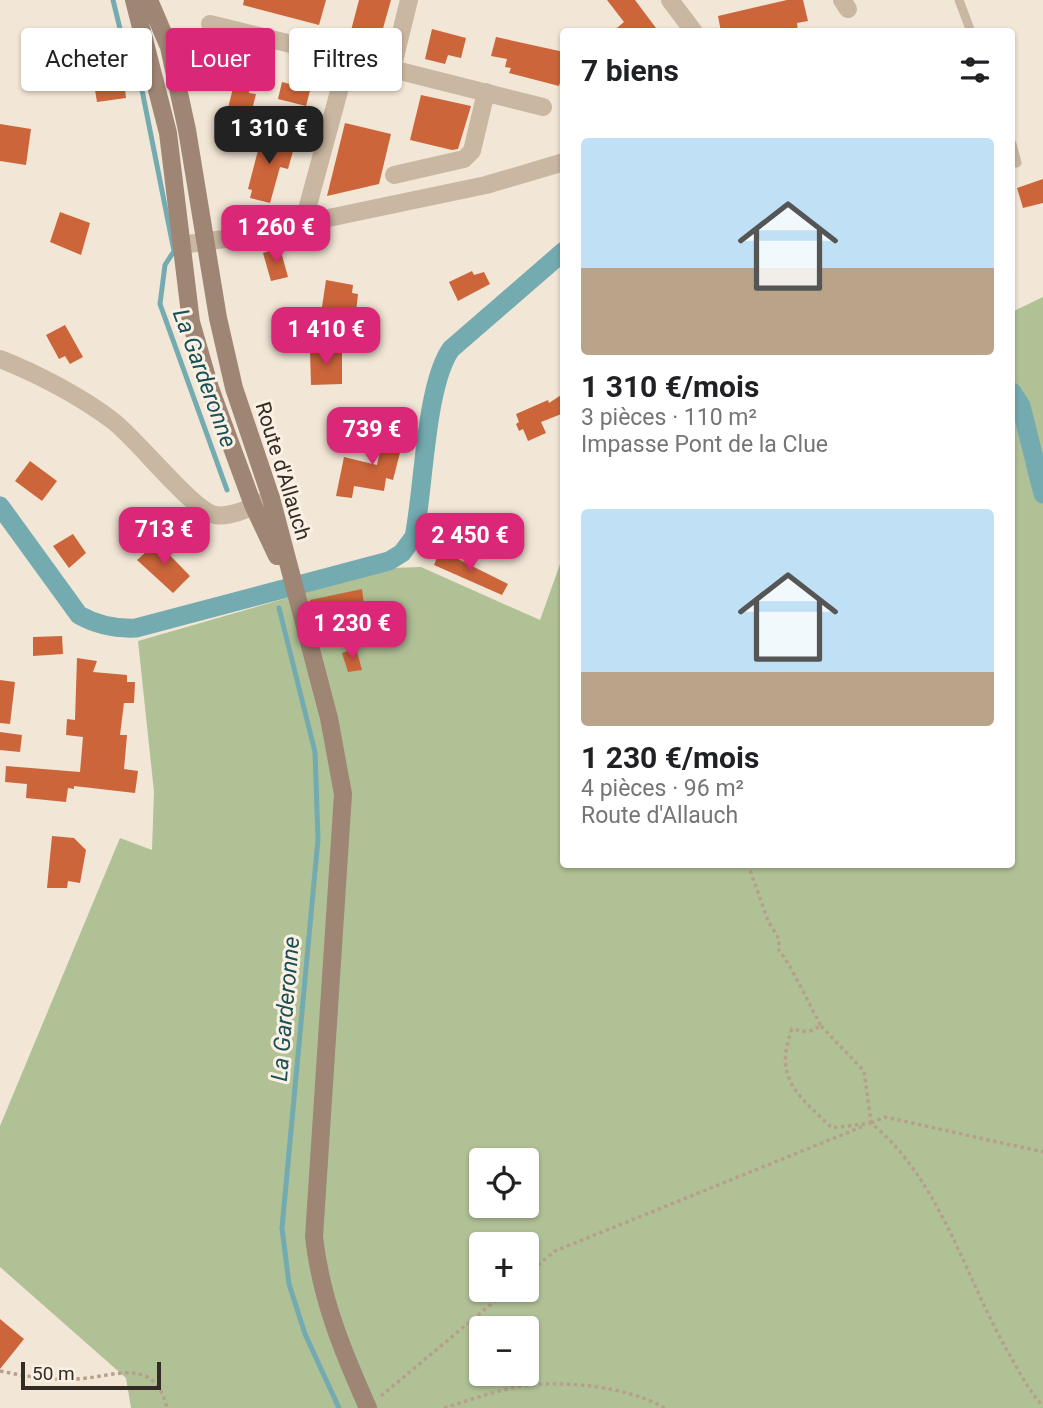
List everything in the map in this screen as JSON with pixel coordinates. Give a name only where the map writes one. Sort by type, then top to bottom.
[{"type":"main road","name":"Route d'Allauch","points":[[134,0],[168,133],[191,322],[209,388],[253,505],[293,588]]},
{"type":"main road","name":"Route d'Allauch","points":[[149,0],[169,47],[187,130],[218,318],[234,388],[271,498],[329,718],[343,794],[314,1237],[319,1277],[331,1321],[368,1407]]},
{"type":"main road","points":[[168,133],[187,130]]},
{"type":"street","points":[[402,28],[409,0]]},
{"type":"street","points":[[670,0],[691,28]]},
{"type":"street","points":[[209,24],[289,44]]},
{"type":"street","points":[[402,71],[543,107]]},
{"type":"street","points":[[303,224],[339,91]]},
{"type":"street","points":[[394,175],[464,159],[472,151],[486,92]]},
{"type":"street","points":[[182,245],[303,224],[486,185],[560,163]]},
{"type":"street","points":[[0,359],[24,368],[111,419],[143,447],[198,506],[215,515],[232,514],[271,498]]},
{"type":"lane","points":[[960,0],[970,28]]},
{"type":"lane","points":[[1015,155],[1017,163]]},
{"type":"path","points":[[749,868],[768,920],[779,939],[779,951],[787,957],[795,982],[821,1027],[864,1071],[871,1123],[895,1143],[930,1196],[1002,1342],[1031,1394],[1043,1406]]},
{"type":"path","points":[[821,1027],[807,1032],[792,1029],[783,1053],[789,1081],[832,1128],[871,1123]]},
{"type":"path","points":[[539,1264],[555,1251],[885,1117],[1043,1152]]},
{"type":"path","points":[[368,1407],[494,1302]]},
{"type":"path","points":[[0,1371],[47,1380],[135,1373],[151,1378],[163,1394],[167,1408]]},
{"type":"path","points":[[444,1408],[514,1387],[595,1385],[653,1401],[665,1408]]},
{"type":"green space","points":[[1043,297],[1043,1408],[131,1408],[126,1378],[0,1267],[0,1126],[120,838],[152,850],[154,792],[138,641],[391,568],[421,567],[540,620],[560,564],[560,868],[1015,868],[1015,311]]},
{"type":"building","points":[[244,0],[326,0],[319,25],[243,5]]},
{"type":"building","points":[[359,0],[391,0],[383,28],[352,28]]},
{"type":"building","points":[[607,0],[635,0],[656,28],[617,28],[624,22]]},
{"type":"building","points":[[787,0],[803,0],[808,21],[797,23],[798,28],[720,28],[718,16]]},
{"type":"building","points":[[432,29],[466,38],[461,58],[448,55],[445,64],[425,59]]},
{"type":"building","points":[[496,37],[560,51],[559,86],[509,73],[511,68],[505,67],[507,59],[491,56]]},
{"type":"building","points":[[282,82],[289,84],[289,91],[310,91],[306,106],[278,99]]},
{"type":"building","points":[[95,91],[125,91],[126,98],[97,102]]},
{"type":"building","points":[[232,91],[249,91],[256,94],[251,114],[228,108]]},
{"type":"building","points":[[421,95],[471,106],[458,149],[410,140]]},
{"type":"building","points":[[345,123],[391,134],[379,184],[327,196]]},
{"type":"building","points":[[0,124],[31,129],[26,165],[0,161]]},
{"type":"building","points":[[263,131],[287,137],[284,149],[293,151],[288,169],[280,167],[270,203],[250,198],[252,190],[248,189]]},
{"type":"building","points":[[1043,179],[1043,203],[1023,208],[1017,188]]},
{"type":"building","points":[[60,212],[90,223],[81,255],[50,242]]},
{"type":"building","points":[[280,248],[288,277],[271,281],[263,253]]},
{"type":"building","points":[[472,271],[474,275],[484,272],[490,284],[458,301],[449,282]]},
{"type":"building","points":[[326,280],[353,285],[352,293],[358,294],[355,321],[325,316],[326,308],[322,307]]},
{"type":"building","points":[[65,325],[83,357],[70,364],[65,356],[59,359],[46,335]]},
{"type":"building","points":[[310,350],[342,350],[342,384],[311,385]]},
{"type":"building","points":[[560,396],[560,415],[541,422],[546,433],[528,441],[523,429],[519,431],[516,414],[548,400],[549,403]]},
{"type":"building","points":[[385,427],[405,433],[393,480],[386,478],[384,491],[354,486],[352,498],[336,496],[344,457],[377,465]]},
{"type":"building","points":[[30,461],[57,481],[42,501],[15,481]]},
{"type":"building","points":[[73,534],[86,553],[69,568],[53,546]]},
{"type":"building","points":[[157,542],[190,576],[173,593],[137,560]]},
{"type":"building","points":[[440,550],[508,584],[502,595],[434,565]]},
{"type":"building","points":[[362,589],[364,605],[312,610],[310,600]]},
{"type":"building","points":[[62,636],[63,654],[33,656],[33,637]]},
{"type":"building","points":[[356,648],[362,670],[348,672],[342,653]]},
{"type":"building","points":[[77,658],[97,661],[93,672],[127,675],[127,682],[135,682],[134,703],[124,703],[120,735],[127,735],[124,769],[138,771],[135,793],[74,786],[74,789],[68,788],[66,802],[26,798],[27,784],[5,782],[6,766],[80,772],[83,737],[66,735],[67,719],[75,720]]},
{"type":"building","points":[[0,680],[15,682],[10,724],[0,723]]},
{"type":"building","points":[[0,732],[22,735],[20,752],[0,750]]},
{"type":"building","points":[[52,836],[74,838],[86,850],[80,883],[68,881],[67,888],[47,888]]},
{"type":"building","points":[[0,1319],[24,1339],[0,1369]]},
{"type":"waterway","name":"La Garderonne","points":[[113,0],[134,86],[141,85],[174,251],[165,265],[160,304],[227,490]]},
{"type":"waterway","points":[[0,506],[79,615],[113,627],[136,628],[389,561],[402,553],[414,537],[431,412],[442,366],[451,349],[560,254]]},
{"type":"waterway","points":[[1015,397],[1021,406],[1043,494]]},
{"type":"waterway","name":"La Garderonne","points":[[279,608],[315,752],[318,839],[282,1228],[289,1284],[305,1334],[339,1408]]}]
